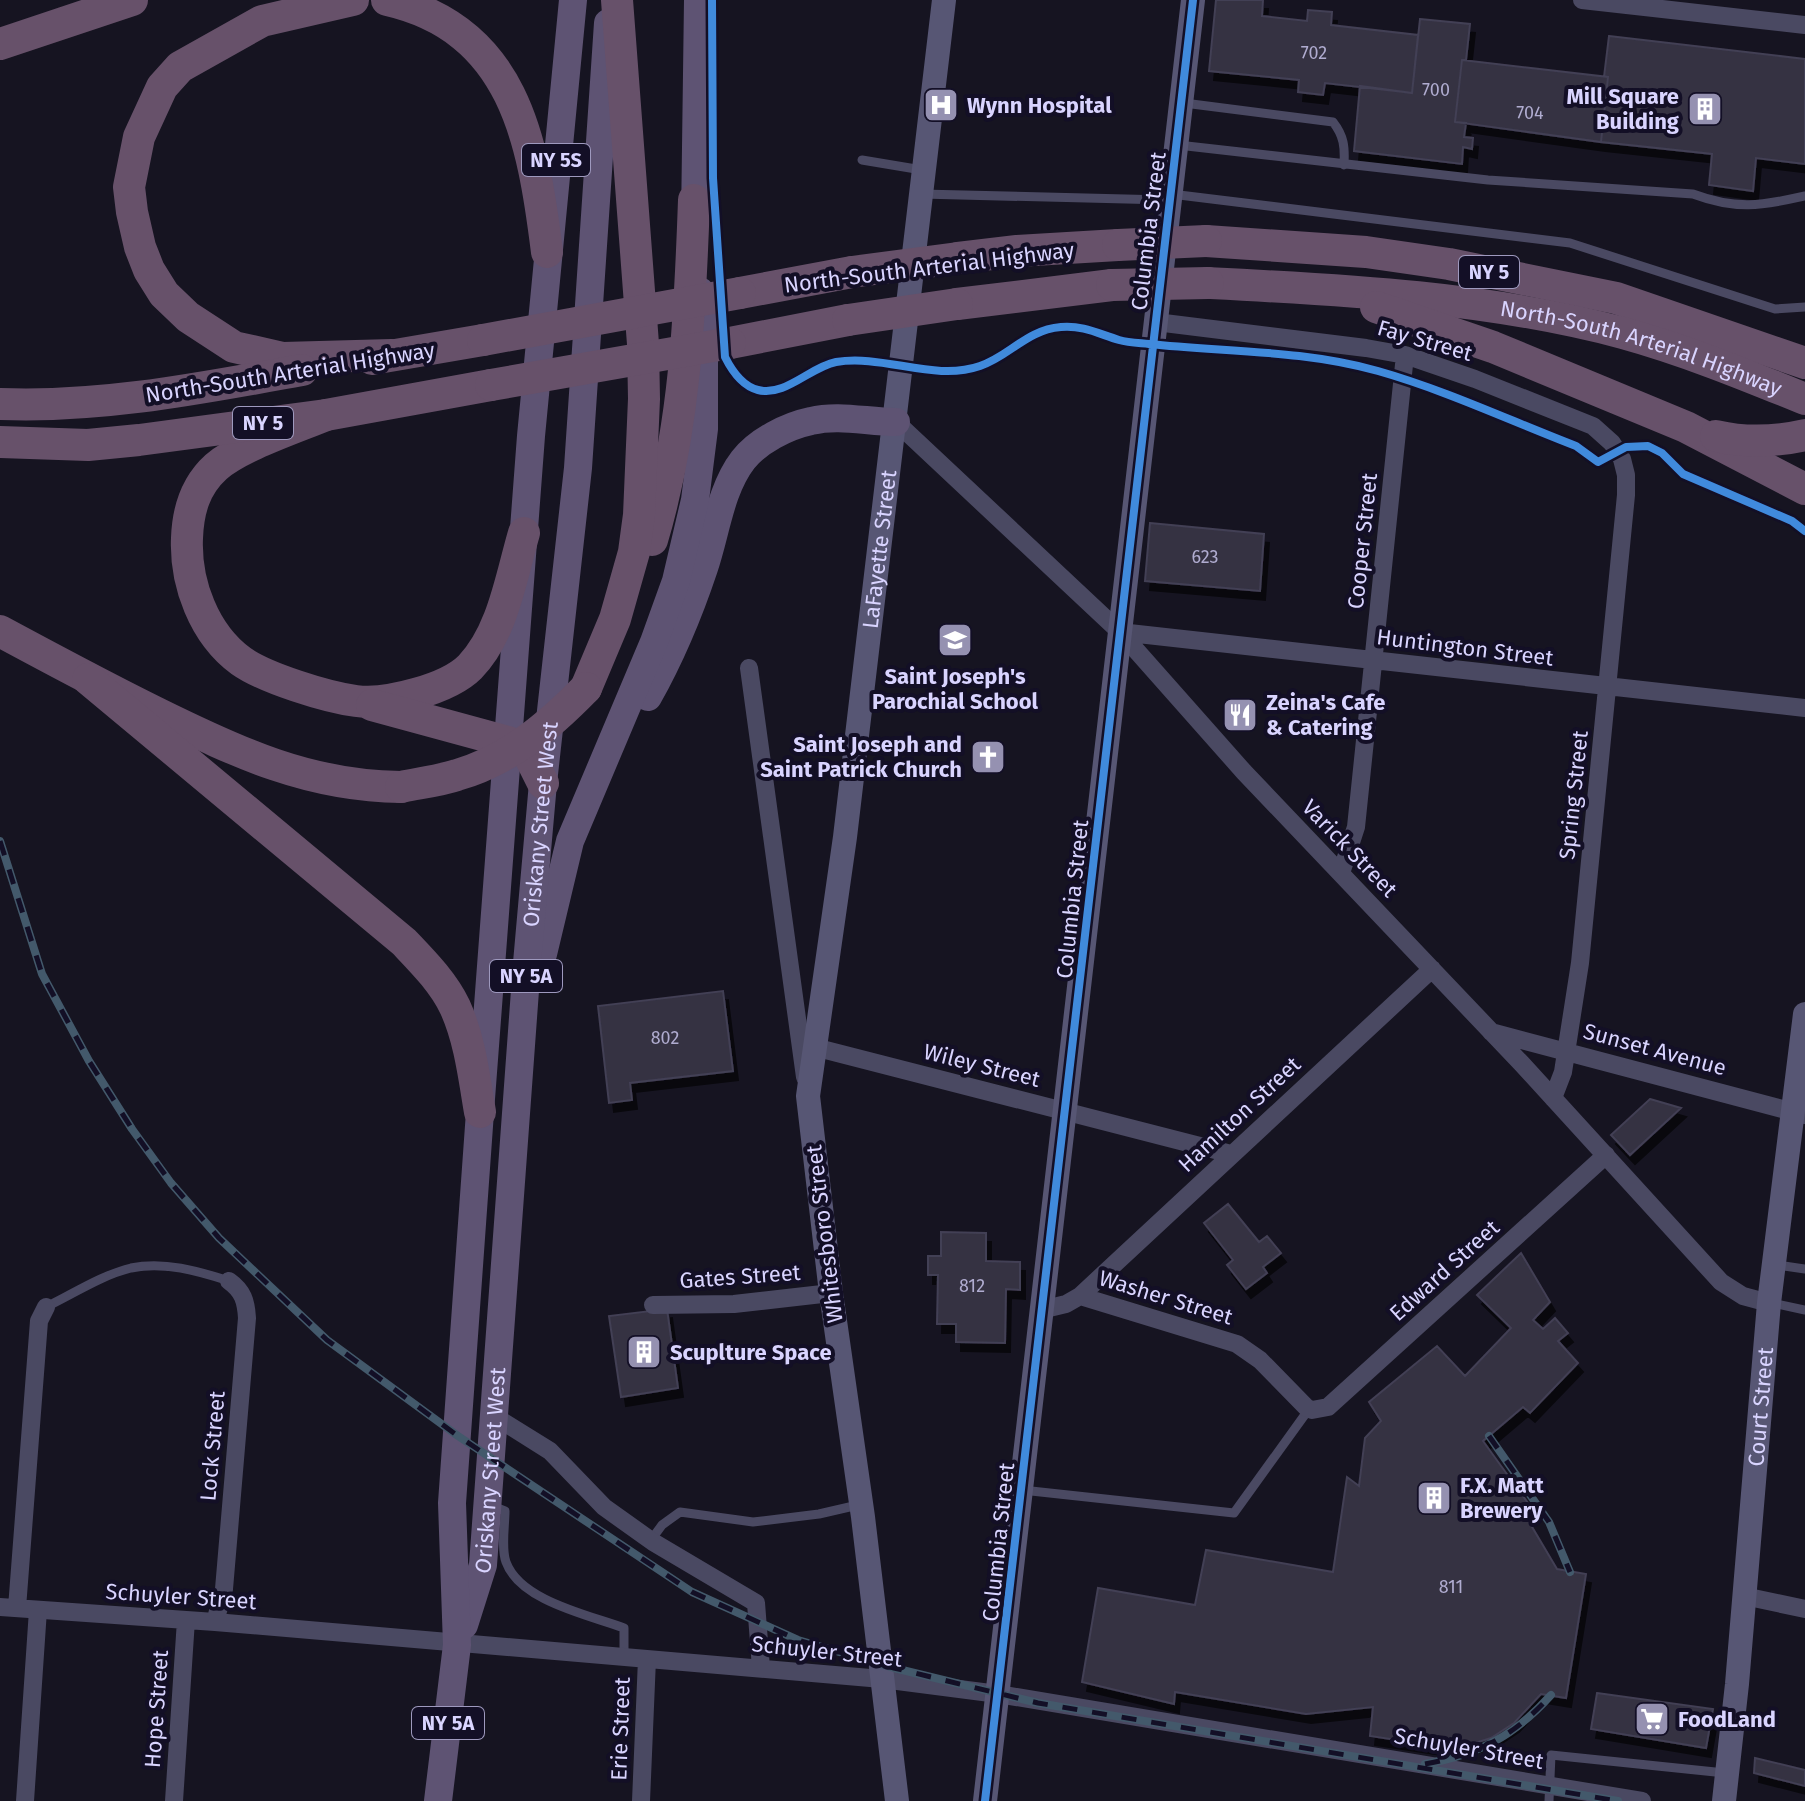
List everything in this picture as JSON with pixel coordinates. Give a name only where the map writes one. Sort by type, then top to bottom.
[{"type":"highway","points":[[302,0],[208,49],[180,67],[162,87],[139,137],[129,187],[140,247],[149,270],[164,294],[188,317],[234,347],[283,358],[392,355]]},
{"type":"highway","points":[[262,21],[353,0]]},
{"type":"highway","points":[[387,0],[415,6],[450,24],[486,56],[503,80],[519,115],[540,199],[547,252]]},
{"type":"highway","points":[[586,688],[615,619],[634,552],[644,399],[643,344],[617,0]]},
{"type":"highway","points":[[10,41],[125,2]]},
{"type":"highway","points":[[0,631],[88,679],[239,754],[312,778],[364,787],[401,787],[457,775],[499,758],[553,721],[586,688],[619,640],[632,607],[657,522],[681,410],[689,327],[694,200]]},
{"type":"highway","name":"North-South Arterial Highway","points":[[15,405],[154,397],[852,272],[1017,251],[1206,241],[1366,252],[1449,264],[1616,298],[1805,363]]},
{"type":"highway","name":"North-South Arterial Highway","points":[[0,442],[88,445],[326,415],[848,320],[1112,285],[1208,283],[1328,289],[1484,306],[1624,334],[1741,373],[1805,399]]},
{"type":"highway","points":[[1328,289],[1493,347],[1686,427],[1805,489]]},
{"type":"highway","points":[[326,415],[235,455],[209,475],[192,500],[188,521],[188,571],[205,618],[222,643],[241,661],[264,674],[508,742],[529,755],[543,783]]},
{"type":"highway","points":[[1686,427],[1746,442],[1777,441],[1805,435]]},
{"type":"highway","points":[[358,701],[401,698],[450,681],[468,669],[486,648],[498,620],[524,533]]},
{"type":"highway","points":[[88,679],[404,942],[436,977],[455,1007],[467,1043],[480,1112]]},
{"type":"main road","name":"Oriskany Street West","points":[[438,1801],[457,1645],[452,1503],[480,1112],[547,252],[573,0]]},
{"type":"main road","name":"Oriskany Street West","points":[[457,1645],[483,1565],[496,1508],[494,1416],[522,1040],[543,783],[578,468],[610,0]]},
{"type":"main road","points":[[522,1040],[570,841],[654,642],[676,581],[695,500],[704,429],[704,330],[694,200],[698,0]]},
{"type":"main road","points":[[610,744],[639,711],[671,654],[704,569],[731,479],[743,459],[773,436],[810,421],[843,417],[896,422]]},
{"type":"street","name":"LaFayette Street","points":[[808,1096],[845,837],[944,0]]},
{"type":"street","name":"Columbia Street","points":[[985,1801],[1193,0]]},
{"type":"street","points":[[1582,0],[1647,4],[1805,25]]},
{"type":"street","name":"Fay Street","points":[[1156,322],[1405,355],[1475,379],[1593,426],[1612,443],[1622,459],[1626,495]]},
{"type":"street","name":"Cooper Street","points":[[1341,873],[1356,827],[1405,355]]},
{"type":"street","name":"Varick Street","points":[[896,422],[1120,632],[1244,772],[1553,1098],[1721,1282],[1743,1296],[1769,1303]]},
{"type":"street","name":"Spring Street","points":[[1553,1098],[1563,1072],[1580,963],[1626,495]]},
{"type":"street","name":"Huntington Street","points":[[1120,632],[1805,708]]},
{"type":"street","name":"Whitesboro Street","points":[[749,668],[862,1505],[897,1801]]},
{"type":"street","name":"Hamilton Street","points":[[1080,1296],[1432,969]]},
{"type":"street","name":"Court Street","points":[[1724,1801],[1737,1684],[1769,1303],[1798,1113],[1805,1014]]},
{"type":"street","name":"Sunset Avenue","points":[[1491,1032],[1798,1113]]},
{"type":"street","name":"Wiley Street","points":[[814,1047],[1231,1154]]},
{"type":"street","name":"Edward Street","points":[[1309,1409],[1328,1407],[1606,1155]]},
{"type":"street","name":"Lock Street","points":[[215,1622],[224,1589],[247,1318],[247,1303],[240,1289],[229,1281]]},
{"type":"street","name":"Gates Street","points":[[653,1305],[734,1304],[831,1293]]},
{"type":"street","points":[[1041,1310],[1066,1304],[1080,1296]]},
{"type":"street","name":"Washer Street","points":[[1080,1296],[1237,1344],[1260,1360],[1309,1409]]},
{"type":"street","points":[[8,1608],[39,1321],[46,1307]]},
{"type":"street","points":[[494,1416],[550,1451],[604,1507],[651,1540],[756,1603],[761,1668]]},
{"type":"street","points":[[1744,1596],[1805,1609]]},
{"type":"street","name":"Schuyler Street","points":[[8,1608],[215,1622],[882,1679],[998,1694],[1550,1794],[1642,1801]]},
{"type":"street","points":[[25,1801],[38,1610]]},
{"type":"street","name":"Hope Street","points":[[174,1801],[186,1620]]},
{"type":"street","name":"Erie Street","points":[[641,1801],[647,1659]]},
{"type":"lane","points":[[1181,103],[1333,122],[1341,133],[1345,147],[1344,165]]},
{"type":"lane","points":[[1176,144],[1488,180],[1693,194],[1721,204],[1747,205],[1805,196]]},
{"type":"lane","points":[[862,160],[922,182],[1170,197],[1570,243],[1775,309],[1805,307]]},
{"type":"lane","points":[[1774,1264],[1805,1269]]},
{"type":"lane","points":[[46,1307],[132,1268],[168,1266],[200,1271],[229,1281]]},
{"type":"lane","points":[[1769,1303],[1805,1310]]},
{"type":"lane","points":[[1022,1490],[1234,1513],[1309,1409]]},
{"type":"lane","points":[[651,1540],[662,1525],[680,1512],[753,1522],[862,1505]]},
{"type":"lane","points":[[496,1508],[505,1560],[515,1578],[535,1594],[624,1628],[624,1657]]},
{"type":"lane","points":[[1550,1794],[1551,1755],[1726,1773]]},
{"type":"building","points":[[1216,0],[1263,0],[1262,16],[1307,21],[1308,10],[1332,12],[1331,25],[1418,35],[1412,93],[1325,83],[1323,95],[1298,92],[1299,80],[1209,71]]},
{"type":"building","points":[[1420,19],[1470,24],[1466,60],[1462,60],[1455,122],[1466,123],[1464,137],[1473,138],[1472,149],[1463,147],[1462,164],[1354,151],[1360,86],[1412,93]]},
{"type":"building","name":"Mill Square Building","points":[[1609,36],[1805,59],[1805,164],[1756,158],[1753,191],[1709,185],[1712,154],[1601,142]]},
{"type":"building","points":[[1462,60],[1608,77],[1601,142],[1455,122]]},
{"type":"building","points":[[1150,523],[1264,534],[1260,591],[1145,581]]},
{"type":"building","points":[[723,991],[733,1071],[630,1083],[632,1100],[609,1103],[598,1006]]},
{"type":"building","points":[[1650,1099],[1681,1108],[1630,1155],[1611,1135]]},
{"type":"building","points":[[1228,1204],[1259,1242],[1267,1236],[1281,1253],[1263,1267],[1267,1273],[1246,1289],[1227,1265],[1233,1260],[1204,1223]]},
{"type":"building","points":[[941,1232],[986,1233],[986,1261],[1020,1262],[1020,1290],[1006,1289],[1005,1343],[956,1342],[956,1324],[937,1324],[938,1275],[928,1275],[928,1256],[941,1256]]},
{"type":"building","name":"F.X. Matt Brewery","points":[[1521,1253],[1550,1302],[1533,1320],[1543,1329],[1555,1318],[1568,1333],[1558,1341],[1578,1363],[1530,1413],[1523,1407],[1483,1441],[1533,1510],[1525,1515],[1557,1569],[1586,1574],[1566,1698],[1541,1694],[1514,1723],[1491,1738],[1456,1749],[1370,1736],[1373,1707],[1306,1714],[1175,1692],[1174,1704],[1082,1682],[1098,1588],[1195,1605],[1206,1550],[1333,1572],[1347,1477],[1359,1486],[1365,1438],[1381,1421],[1369,1402],[1437,1346],[1465,1376],[1511,1328],[1477,1295]]},
{"type":"building","name":"Scuplture Space","points":[[667,1309],[678,1388],[621,1397],[609,1316]]},
{"type":"building","name":"FoodLand","points":[[1597,1693],[1713,1709],[1706,1748],[1591,1729]]},
{"type":"building","points":[[1755,1758],[1805,1770],[1805,1786],[1754,1773]]},
{"type":"railway","points":[[0,841],[42,974],[89,1061],[171,1183],[219,1238],[327,1340],[458,1436],[692,1592],[798,1640],[894,1668],[1038,1703],[1618,1801]]},
{"type":"railway","points":[[1489,1436],[1549,1522],[1570,1572]]},
{"type":"railway","points":[[1425,1764],[1463,1755],[1495,1741],[1523,1722],[1551,1695]]},
{"type":"cycle path","points":[[712,0],[713,178],[725,357],[738,377],[752,388],[768,391],[788,386],[836,362],[963,370],[991,362],[1028,338],[1061,327],[1084,329],[1131,342],[1322,359],[1378,371],[1453,396],[1576,446],[1598,462],[1626,447],[1648,446],[1662,453],[1683,474],[1792,521],[1805,531]]},
{"type":"cycle path","points":[[985,1801],[1193,0]]},
{"type":"place","name":"Wynn Hospital","points":[[941,105]]},
{"type":"place","name":"Mill Square Building","points":[[1705,109]]},
{"type":"place","name":"Saint Joseph's Parochial School","points":[[955,640]]},
{"type":"place","name":"Zeina's Cafe & Catering","points":[[1240,715]]},
{"type":"place","name":"Saint Joseph and Saint Patrick Church","points":[[988,757]]},
{"type":"place","name":"Scuplture Space","points":[[644,1352]]},
{"type":"place","name":"F.X. Matt Brewery","points":[[1434,1498]]},
{"type":"place","name":"FoodLand","points":[[1652,1719]]}]
